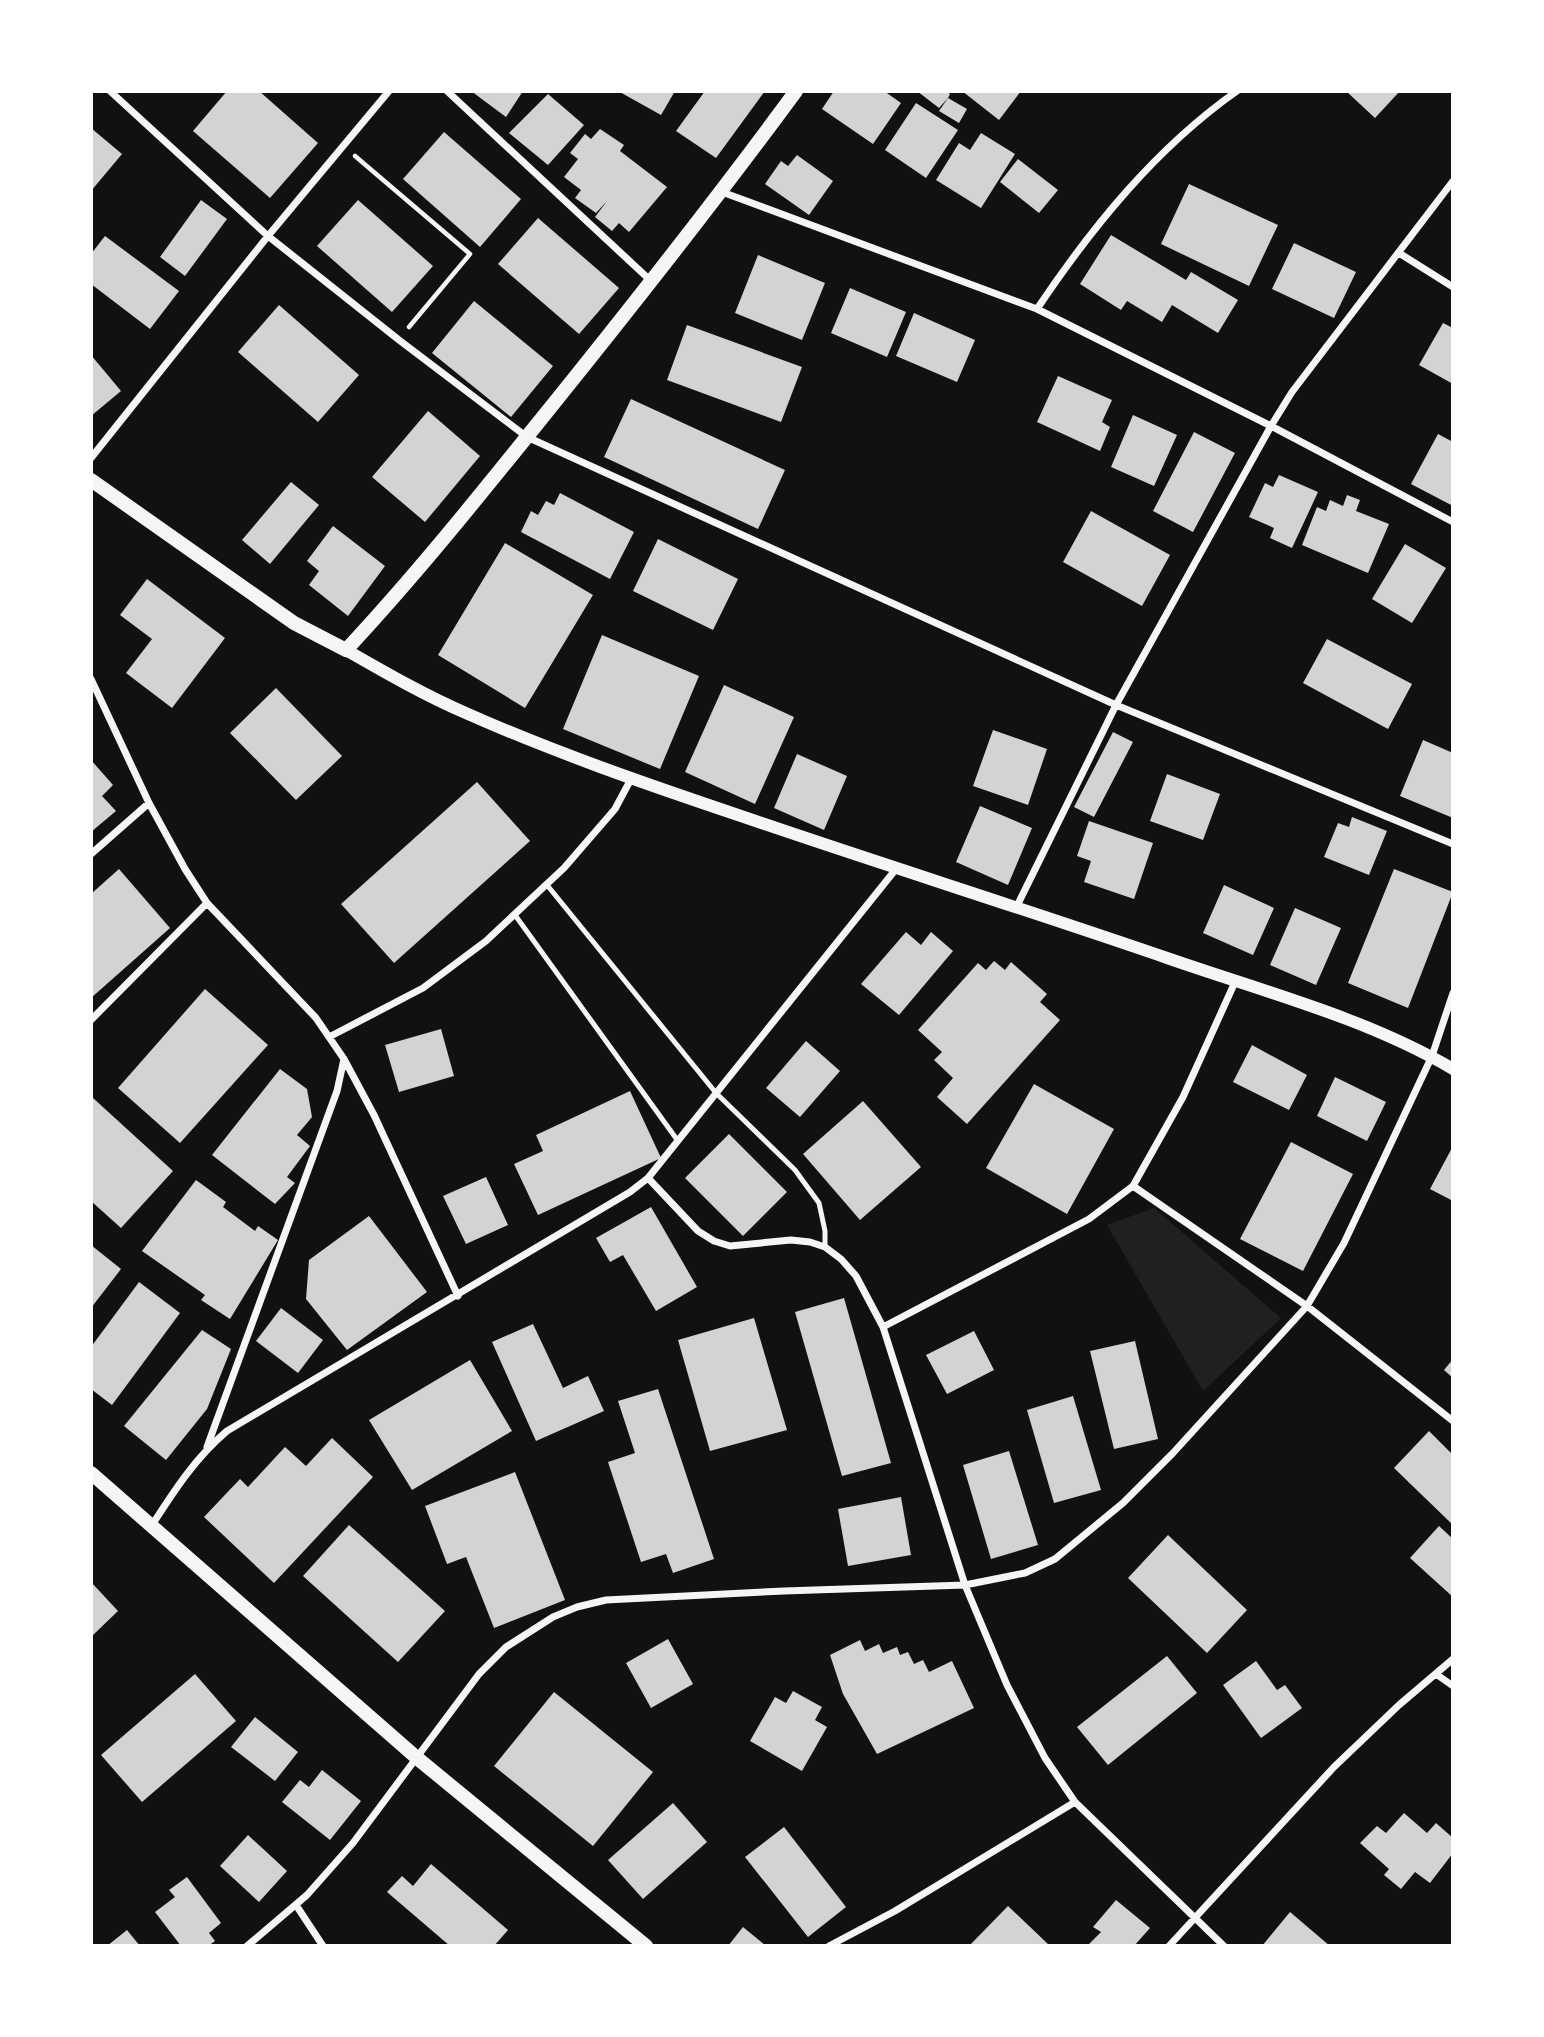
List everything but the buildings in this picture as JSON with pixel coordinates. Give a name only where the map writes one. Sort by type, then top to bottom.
[{"type":"main road","points":[[91,480],[294,623],[346,650],[410,582],[527,437],[722,192],[796,91]]},
{"type":"main road","points":[[91,1473],[417,1758],[646,1946]]},
{"type":"street","points":[[110,91],[268,236],[398,340],[527,437],[1116,705],[1453,844]]},
{"type":"street","points":[[91,458],[268,236],[389,91]]},
{"type":"street","points":[[447,91],[651,281]]},
{"type":"street","points":[[1037,309],[1092,230],[1119,199],[1153,163],[1237,91]]},
{"type":"street","points":[[1017,906],[1116,705],[1271,426],[1292,392],[1453,181]]},
{"type":"street","points":[[722,192],[1037,309],[1271,426],[1453,522]]},
{"type":"street","points":[[1399,253],[1453,287]]},
{"type":"street","points":[[346,650],[398,680],[468,714],[631,779],[896,869],[1017,906],[1323,1011],[1432,1056],[1453,1069]]},
{"type":"street","points":[[91,679],[168,841],[207,903],[331,1036],[374,1115],[458,1296]]},
{"type":"street","points":[[331,1036],[423,988],[486,942],[565,868],[615,809],[631,779]]},
{"type":"street","points":[[91,853],[149,803]]},
{"type":"street","points":[[152,1525],[183,1477],[206,1448],[243,1420],[458,1296],[631,1192],[648,1178],[896,869]]},
{"type":"street","points":[[91,1020],[207,903]]},
{"type":"street","points":[[883,1327],[1089,1219],[1133,1186],[1178,1107],[1235,982]]},
{"type":"street","points":[[247,1946],[296,1905],[353,1843],[479,1674],[506,1647],[528,1631],[577,1607],[606,1600],[965,1585],[1025,1573],[1055,1559],[1092,1531],[1174,1453],[1307,1306],[1345,1243],[1432,1056],[1453,993]]},
{"type":"street","points":[[206,1448],[332,1104],[344,1059]]},
{"type":"street","points":[[648,1178],[698,1231],[714,1241],[730,1246],[810,1242],[825,1247],[841,1259],[856,1276],[883,1327],[965,1585],[1007,1685],[1045,1758],[1075,1802],[1224,1946]]},
{"type":"street","points":[[1133,1186],[1307,1306],[1453,1421]]},
{"type":"street","points":[[1169,1946],[1334,1767],[1453,1659]]},
{"type":"street","points":[[1436,1674],[1453,1686]]},
{"type":"street","points":[[829,1946],[895,1910],[1075,1802]]},
{"type":"street","points":[[296,1905],[323,1946]]},
{"type":"lane","points":[[547,885],[716,1093],[795,1170],[819,1203],[825,1231],[825,1247]]},
{"type":"lane","points":[[515,915],[678,1141]]},
{"type":"path","points":[[344,146],[470,254],[398,340]]},
{"type":"shaded area","points":[[1154,1208],[1281,1318],[1203,1391],[1107,1225]]}]
